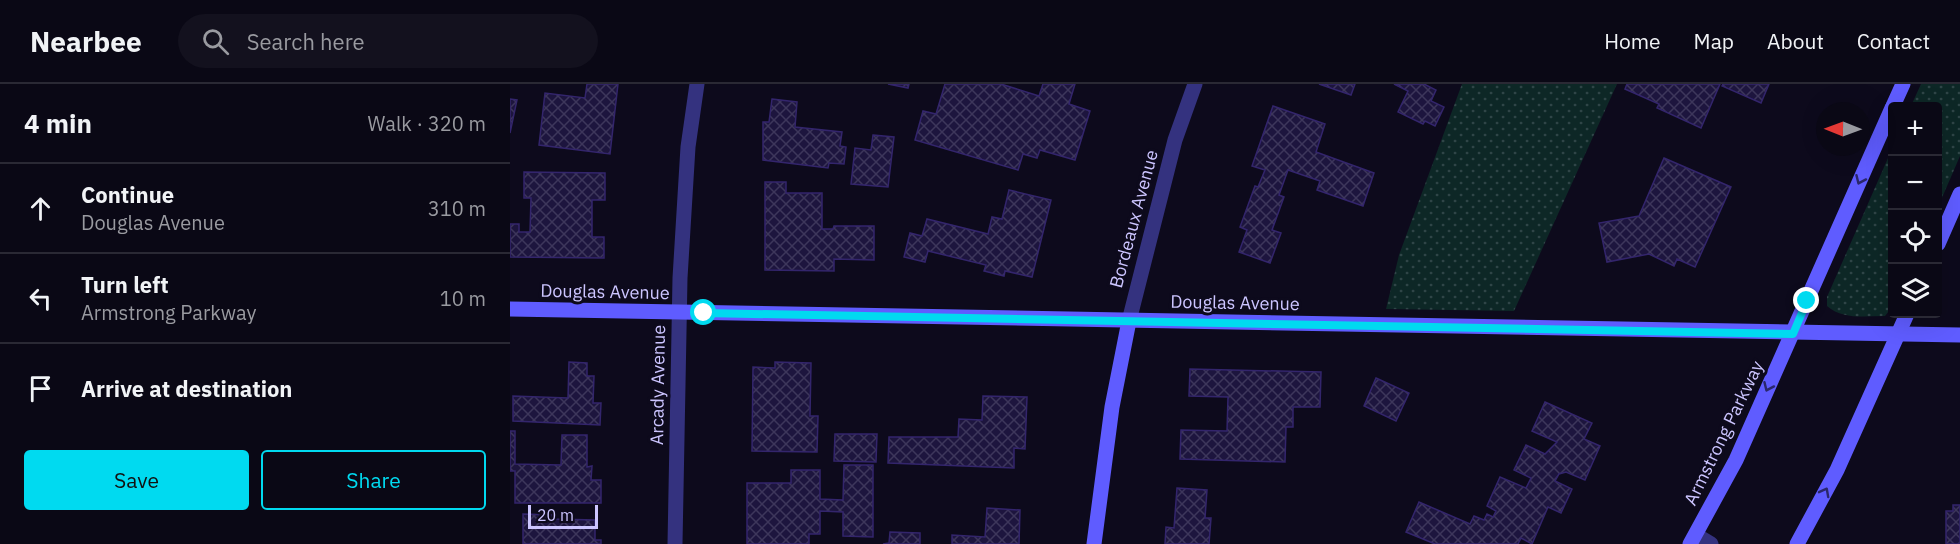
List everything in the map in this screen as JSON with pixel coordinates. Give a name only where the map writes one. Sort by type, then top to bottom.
[{"type":"street","name":"Arcady Avenue","points":[[675,544],[679,312],[687,158],[697,84]]},
{"type":"street","name":"Bordeaux Avenue","points":[[1094,544],[1112,407],[1129,321],[1175,140],[1195,84]]},
{"type":"street","name":"Armstrong Parkway","points":[[1895,102],[1903,84]]},
{"type":"street","name":"Armstrong Parkway","points":[[1693,539],[1736,460],[1888,118]]},
{"type":"street","points":[[1942,235],[1960,194]]},
{"type":"street","name":"Douglas Avenue","points":[[510,309],[1793,334],[1960,335]]},
{"type":"street","points":[[1797,544],[1836,470],[1905,318]]},
{"type":"street","points":[[1693,539],[1711,544]]},
{"type":"green space","points":[[1462,84],[1617,84],[1514,311],[1386,309],[1399,255]]},
{"type":"green space","points":[[1921,84],[1960,84],[1960,156],[1942,198],[1942,102],[1913,102]]},
{"type":"green space","points":[[1888,158],[1888,312],[1885,316],[1847,315],[1827,306],[1827,297]]},
{"type":"building","points":[[587,84],[618,84],[610,154],[539,145],[545,93],[585,98]]},
{"type":"building","points":[[888,84],[909,84],[908,88]]},
{"type":"building","points":[[945,84],[1001,84],[1039,96],[1043,84],[1075,84],[1069,104],[1090,111],[1075,160],[1040,150],[1037,158],[1023,154],[1018,170],[915,140],[923,111],[936,114]]},
{"type":"building","points":[[1319,84],[1355,84],[1351,95]]},
{"type":"building","points":[[1394,84],[1424,84],[1436,90],[1431,101],[1444,107],[1435,126],[1425,121],[1423,124],[1398,112],[1408,91]]},
{"type":"building","points":[[1627,84],[1720,84],[1701,128],[1657,108],[1659,104],[1625,89]]},
{"type":"building","points":[[1723,84],[1769,84],[1761,103],[1722,86]]},
{"type":"building","points":[[510,99],[517,100],[510,133]]},
{"type":"building","points":[[772,99],[797,102],[795,127],[842,132],[840,146],[846,147],[844,164],[829,163],[828,168],[763,160],[763,122],[769,122]]},
{"type":"building","points":[[1273,106],[1325,124],[1316,152],[1374,173],[1363,206],[1317,190],[1320,181],[1288,170],[1279,195],[1284,197],[1272,230],[1281,233],[1270,263],[1239,252],[1247,230],[1240,227],[1255,186],[1258,187],[1265,170],[1252,166]]},
{"type":"building","points":[[873,135],[894,137],[888,187],[851,184],[855,148],[871,150]]},
{"type":"building","points":[[1664,158],[1731,187],[1695,267],[1677,259],[1674,266],[1649,254],[1607,262],[1599,223],[1639,216]]},
{"type":"building","points":[[524,172],[605,173],[605,200],[592,200],[592,237],[604,237],[604,258],[510,257],[510,224],[519,224],[519,232],[530,232],[531,198],[524,198]]},
{"type":"building","points":[[765,182],[786,182],[786,193],[822,193],[822,229],[833,229],[834,226],[874,226],[874,260],[834,259],[834,271],[765,270]]},
{"type":"building","points":[[1009,190],[1051,200],[1032,277],[1005,271],[1004,276],[984,271],[986,265],[928,251],[925,262],[904,257],[910,233],[922,236],[927,219],[988,234],[992,217],[1002,219]]},
{"type":"building","points":[[569,362],[587,363],[587,376],[594,376],[593,403],[601,403],[600,425],[513,421],[513,396],[568,398]]},
{"type":"building","points":[[775,362],[811,363],[810,416],[818,416],[817,452],[752,451],[753,367],[775,368]]},
{"type":"building","points":[[1190,369],[1321,372],[1320,407],[1293,407],[1293,427],[1286,427],[1285,462],[1180,459],[1181,430],[1227,431],[1228,397],[1189,396]]},
{"type":"building","points":[[1376,378],[1409,393],[1396,421],[1364,406]]},
{"type":"building","points":[[983,396],[1027,397],[1025,449],[1014,448],[1014,468],[888,463],[889,437],[958,437],[959,419],[982,420]]},
{"type":"building","points":[[1545,402],[1592,423],[1584,439],[1600,446],[1585,480],[1566,472],[1559,474],[1555,481],[1572,489],[1561,513],[1548,507],[1532,544],[1521,538],[1518,544],[1435,544],[1406,532],[1419,502],[1470,524],[1474,516],[1484,520],[1487,514],[1493,517],[1496,511],[1487,506],[1500,477],[1526,488],[1531,478],[1514,470],[1526,445],[1545,454],[1557,442],[1532,431]]},
{"type":"building","points":[[510,431],[515,431],[515,464],[561,465],[562,435],[587,435],[587,467],[592,466],[591,480],[601,480],[601,503],[515,503],[515,471],[510,471]]},
{"type":"building","points":[[835,434],[877,434],[876,462],[834,461]]},
{"type":"building","points":[[844,465],[873,465],[873,537],[843,536],[843,512],[820,511],[820,534],[809,534],[809,544],[747,544],[747,483],[791,483],[791,470],[820,470],[820,499],[843,500]]},
{"type":"building","points":[[1177,488],[1207,490],[1205,518],[1211,518],[1209,544],[1165,544],[1166,527],[1174,528]]},
{"type":"building","points":[[1953,505],[1960,505],[1960,544],[1946,544],[1946,511],[1953,511]]},
{"type":"building","points":[[987,508],[1020,510],[1019,544],[952,544],[952,535],[985,537]]},
{"type":"building","points":[[523,514],[554,515],[554,519],[595,520],[595,540],[601,540],[601,544],[523,544]]},
{"type":"building","points":[[890,532],[920,533],[920,544],[883,544],[889,543]]},
{"type":"route","points":[[704,313],[1793,334],[1807,301]]}]
